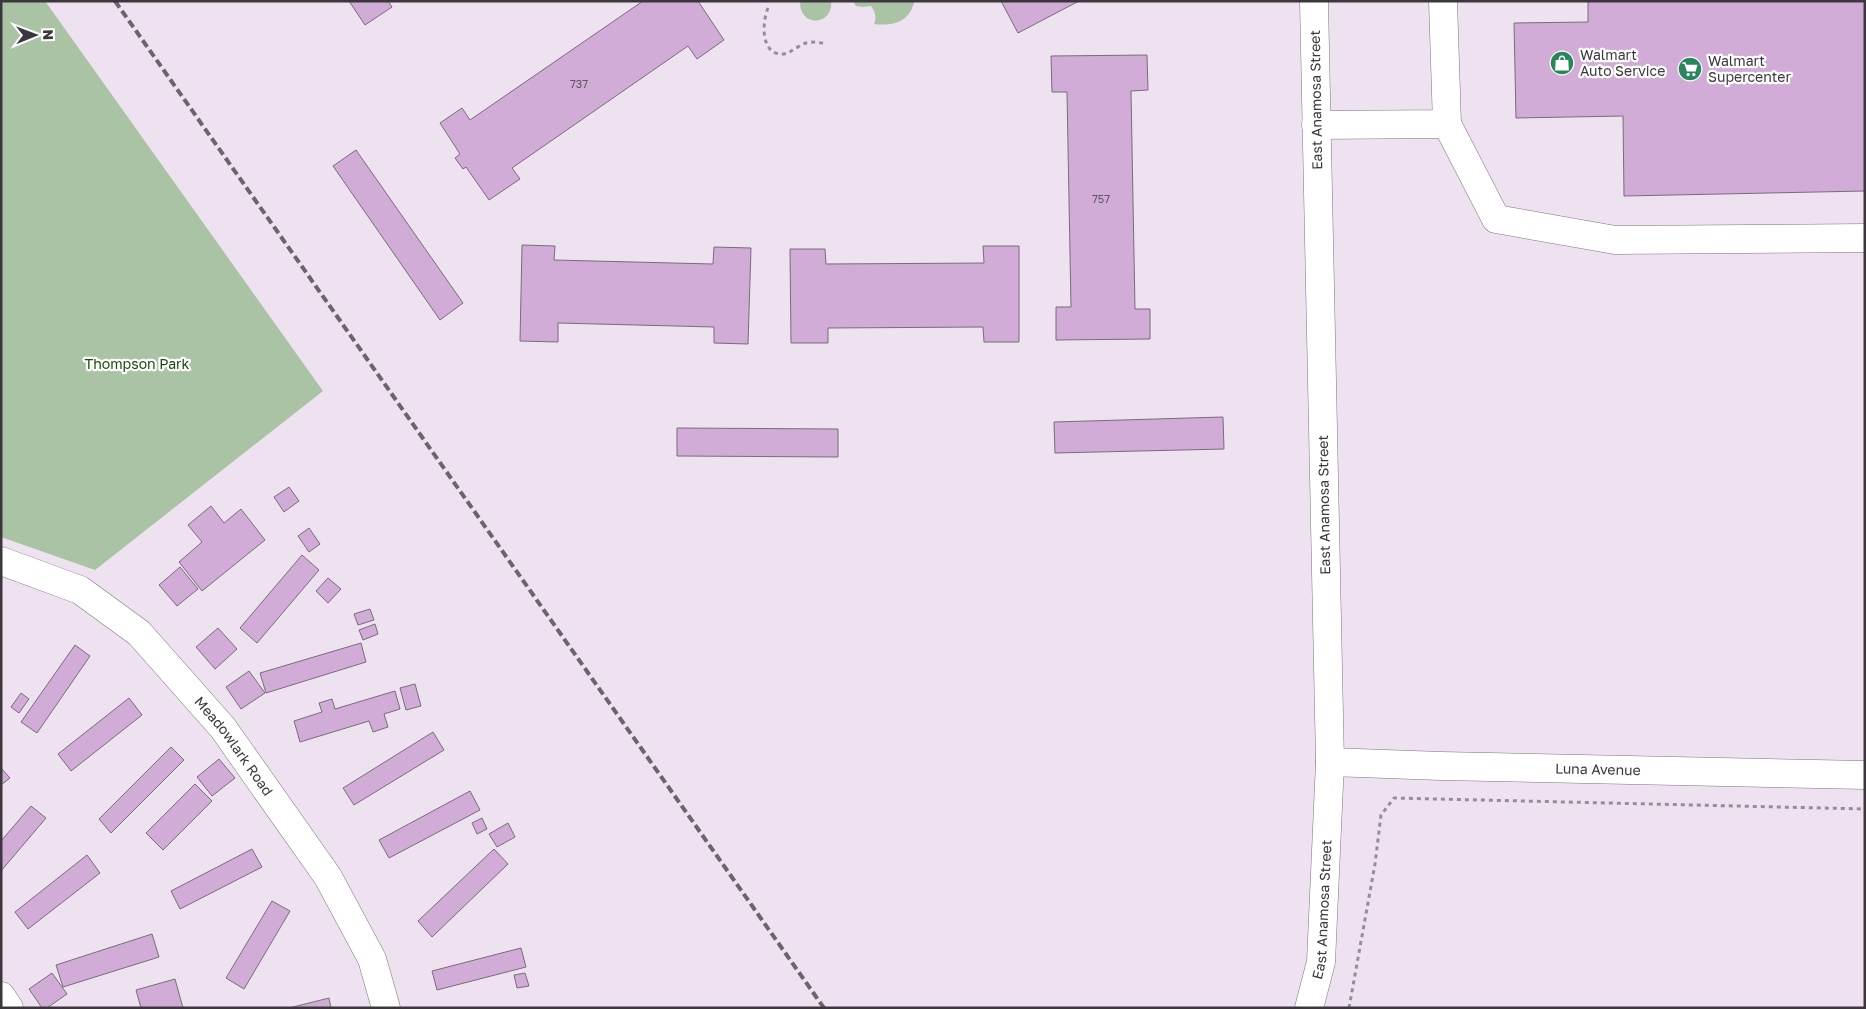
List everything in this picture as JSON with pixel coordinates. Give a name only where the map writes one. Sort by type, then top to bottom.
[{"type":"street","name":"East Anamosa Street","points":[[1309,1008],[1321,962],[1330,762],[1314,1]]},
{"type":"street","points":[[1443,1],[1447,124],[1496,219],[1615,240],[1865,238]]},
{"type":"street","points":[[1316,125],[1447,124]]},
{"type":"street","name":"Meadowlark Road","points":[[1,561],[80,590],[139,633],[223,728],[328,877],[372,958],[386,1008]]},
{"type":"street","name":"Luna Avenue","points":[[1330,762],[1865,776]]},
{"type":"street","points":[[1,996],[9,1008]]},
{"type":"path","points":[[768,8],[764,17],[763,28],[765,39],[774,52],[788,53],[808,41],[827,44]]},
{"type":"path","points":[[1349,1008],[1374,873],[1381,815],[1394,798],[1865,809]]},
{"type":"green space","name":"Thompson Park","points":[[1,1],[45,1],[323,391],[95,570],[1,537]]},
{"type":"green space","points":[[800,1],[831,1],[827,15],[822,19],[810,20],[801,10]]},
{"type":"green space","points":[[853,1],[914,1],[914,3],[908,15],[898,22],[893,24],[874,24],[875,15],[871,6],[856,6]]},
{"type":"building","points":[[349,1],[388,1],[392,7],[365,25]]},
{"type":"building","points":[[643,1],[698,1],[724,40],[697,59],[688,46],[512,168],[520,179],[489,200],[466,167],[463,169],[455,158],[460,154],[440,123],[462,108],[470,120]]},
{"type":"building","points":[[1001,1],[1079,1],[1018,33]]},
{"type":"building","name":"Walmart Supercenter","points":[[1588,1],[1865,1],[1865,191],[1624,196],[1623,116],[1516,118],[1514,23],[1588,22]]},
{"type":"building","points":[[1147,55],[1148,90],[1131,91],[1135,309],[1150,309],[1150,339],[1056,340],[1056,307],[1071,307],[1067,92],[1052,92],[1051,56]]},
{"type":"building","points":[[356,150],[463,303],[440,320],[333,166]]},
{"type":"building","points":[[522,245],[555,246],[554,260],[713,264],[714,247],[751,248],[748,344],[714,343],[714,327],[558,323],[558,342],[520,341]]},
{"type":"building","points":[[983,246],[1019,246],[1019,342],[984,342],[983,327],[828,328],[828,343],[791,343],[790,249],[825,249],[826,264],[984,263]]},
{"type":"building","points":[[1223,417],[1224,449],[1055,453],[1054,422]]},
{"type":"building","points":[[677,428],[838,429],[838,457],[677,456]]},
{"type":"building","points":[[289,487],[299,501],[284,512],[274,497]]},
{"type":"building","points":[[211,506],[224,523],[241,509],[265,540],[202,591],[179,562],[202,542],[188,525]]},
{"type":"building","points":[[309,528],[320,544],[309,552],[298,536]]},
{"type":"building","points":[[302,555],[319,570],[257,643],[240,628]]},
{"type":"building","points":[[180,567],[198,589],[177,606],[159,585]]},
{"type":"building","points":[[328,578],[341,589],[328,603],[316,591]]},
{"type":"building","points":[[370,609],[374,620],[358,625],[354,614]]},
{"type":"building","points":[[375,624],[378,634],[363,640],[359,630]]},
{"type":"building","points":[[218,628],[237,649],[215,669],[196,647]]},
{"type":"building","points":[[361,643],[366,662],[266,693],[260,673]]},
{"type":"building","points":[[75,645],[90,656],[37,733],[21,722]]},
{"type":"building","points":[[249,671],[265,693],[241,709],[226,687]]},
{"type":"building","points":[[415,684],[421,706],[406,710],[400,688]]},
{"type":"building","points":[[395,691],[400,709],[384,714],[388,727],[373,732],[369,721],[300,742],[294,721],[322,712],[319,703],[332,699],[335,709]]},
{"type":"building","points":[[21,693],[29,699],[19,713],[11,707]]},
{"type":"building","points":[[129,698],[142,715],[71,771],[58,754]]},
{"type":"building","points":[[433,732],[444,750],[354,805],[343,788]]},
{"type":"building","points":[[171,747],[184,760],[111,833],[99,819]]},
{"type":"building","points":[[219,759],[235,778],[212,796],[197,777]]},
{"type":"building","points":[[1,768],[10,778],[1,785]]},
{"type":"building","points":[[195,784],[212,801],[163,850],[146,833]]},
{"type":"building","points":[[470,791],[480,810],[389,858],[379,840]]},
{"type":"building","points":[[31,806],[46,818],[1,871],[1,841]]},
{"type":"building","points":[[482,818],[487,829],[477,834],[472,823]]},
{"type":"building","points":[[508,823],[515,837],[497,847],[489,834]]},
{"type":"building","points":[[252,849],[262,867],[180,909],[171,891]]},
{"type":"building","points":[[494,849],[508,864],[432,937],[418,921]]},
{"type":"building","points":[[87,855],[100,873],[28,929],[15,912]]},
{"type":"building","points":[[272,901],[290,911],[244,989],[226,978]]},
{"type":"building","points":[[152,934],[159,957],[63,987],[56,965]]},
{"type":"building","points":[[521,948],[526,967],[437,990],[432,971]]},
{"type":"building","points":[[52,973],[67,994],[47,1008],[42,1008],[29,989]]},
{"type":"building","points":[[525,973],[529,986],[517,988],[514,975]]},
{"type":"building","points":[[175,979],[183,1008],[141,1008],[136,990]]},
{"type":"building","points":[[329,998],[331,1008],[289,1008]]},
{"type":"railway","points":[[115,1],[824,1008]]},
{"type":"place","name":"Walmart Auto Service","points":[[1562,63]]},
{"type":"place","name":"Walmart Supercenter","points":[[1690,69]]}]
